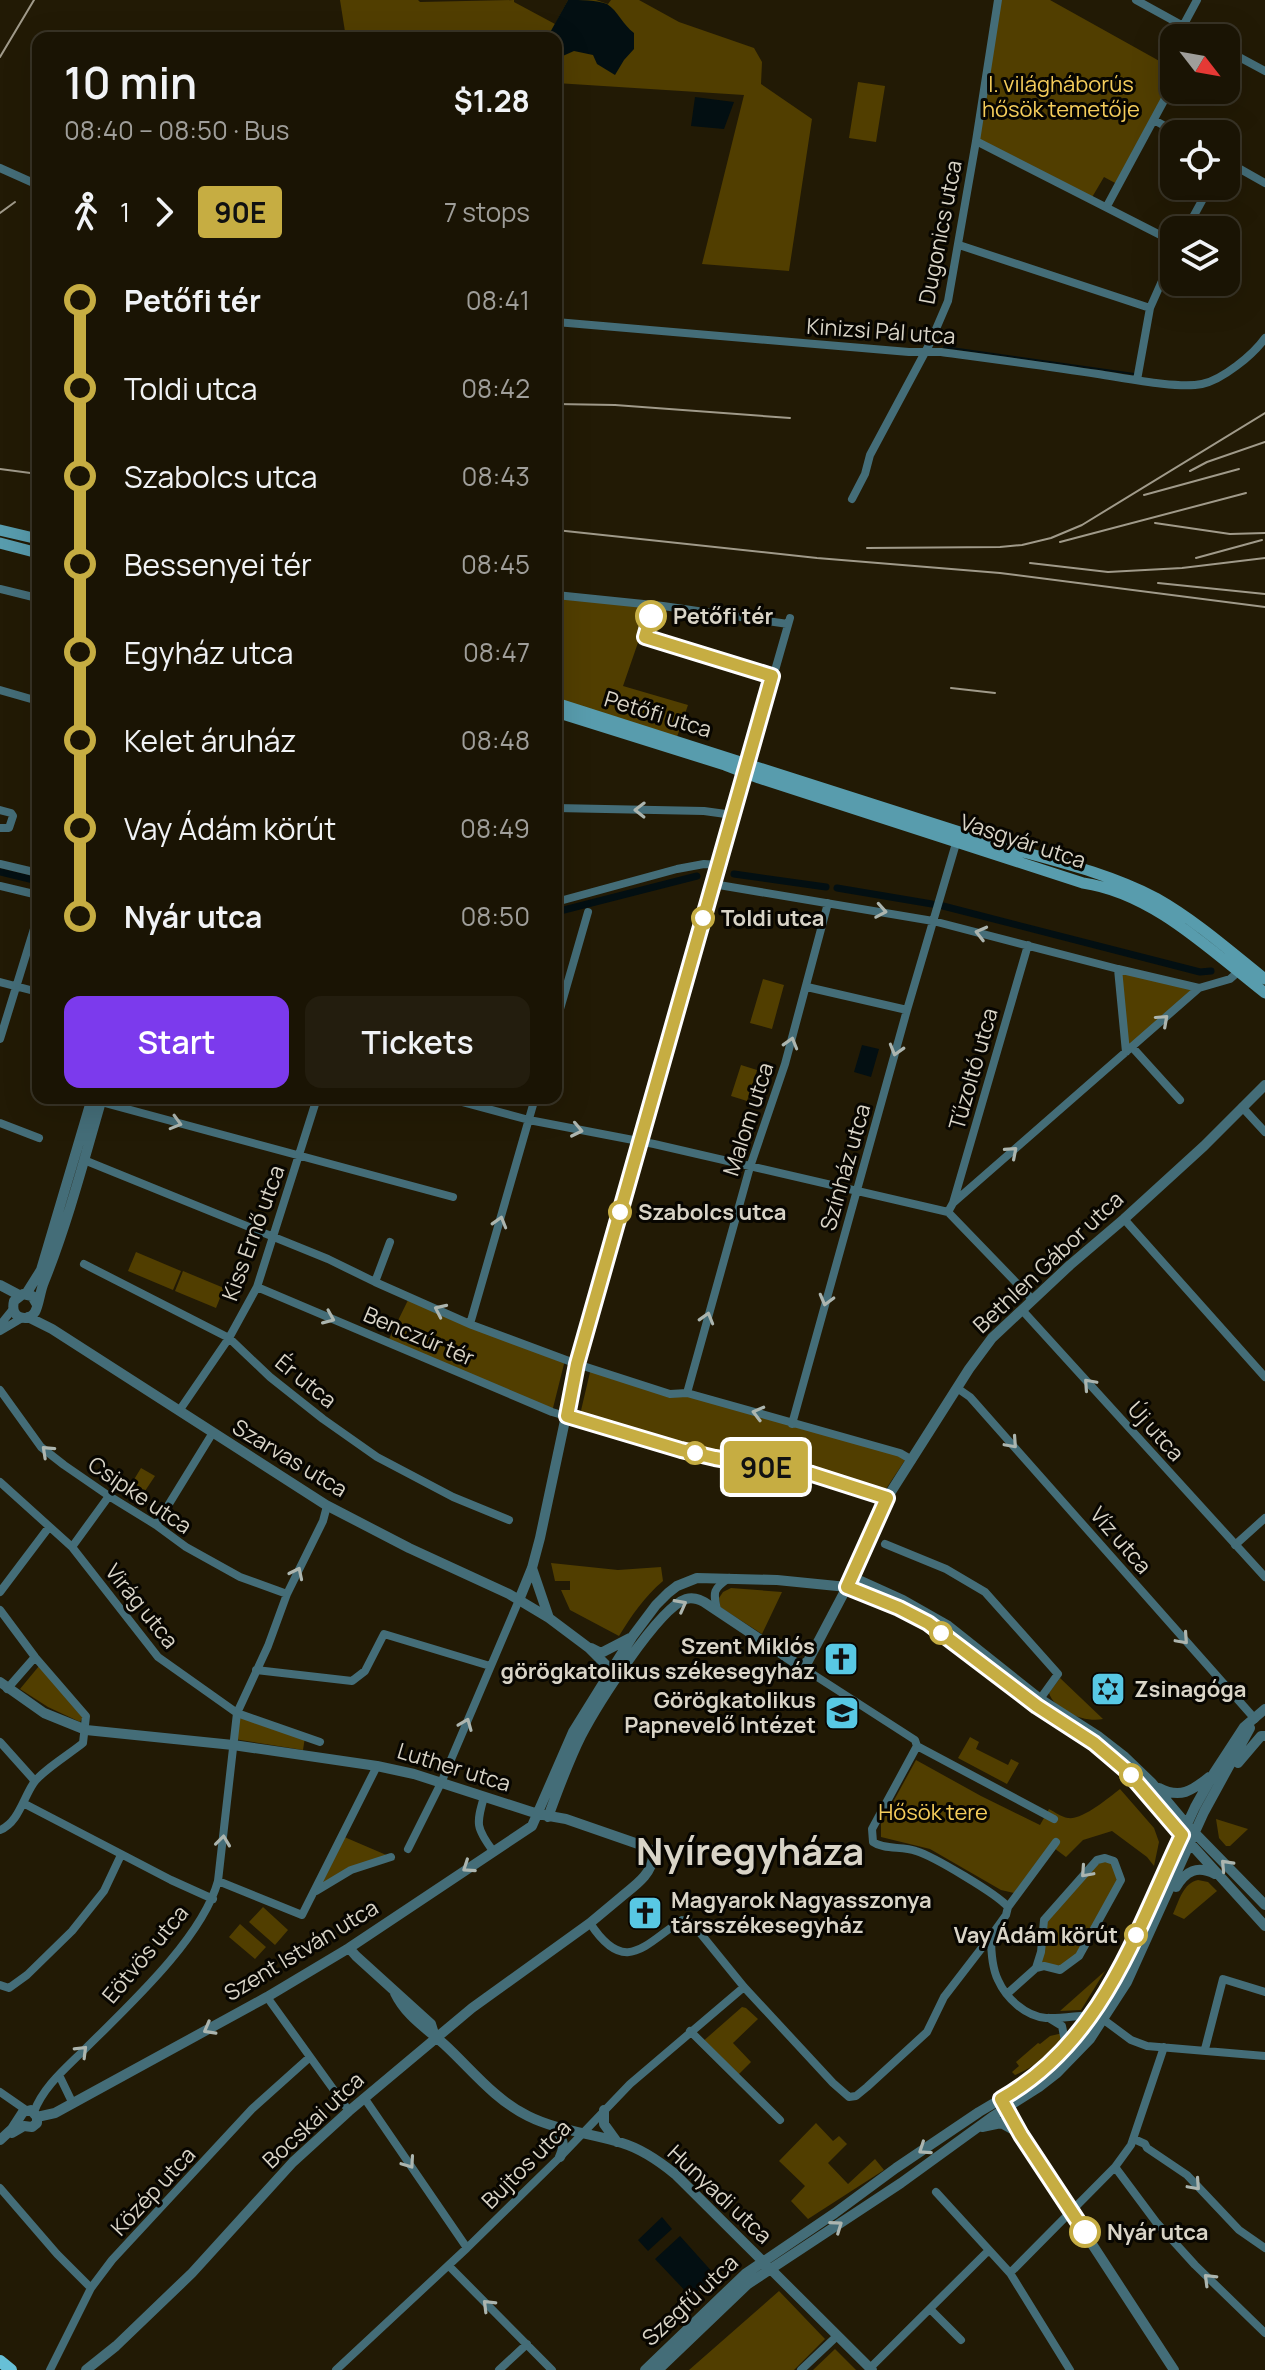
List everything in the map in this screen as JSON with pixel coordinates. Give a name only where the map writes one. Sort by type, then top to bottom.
[{"type":"main road","points":[[0,530],[32,538]]},
{"type":"main road","points":[[0,543],[32,551]]},
{"type":"main road","name":"Petőfi utca","points":[[562,705],[746,768]]},
{"type":"main road","name":"Petőfi utca","points":[[562,714],[746,768]]},
{"type":"main road","name":"Vasgyár utca","points":[[746,768],[958,836],[1130,898],[1172,922],[1265,993]]},
{"type":"main road","name":"Vasgyár utca","points":[[958,836],[1087,869],[1139,890],[1183,915],[1265,979]]},
{"type":"main road","points":[[0,2361],[11,2370]]},
{"type":"street","name":"Dugonics utca","points":[[852,499],[865,474],[870,455],[925,352],[948,301],[998,0]]},
{"type":"street","points":[[1136,0],[1179,24]]},
{"type":"street","points":[[1184,24],[1197,0]]},
{"type":"street","points":[[1240,58],[1265,71]]},
{"type":"street","points":[[1107,206],[1162,104]]},
{"type":"street","points":[[1154,120],[1160,123]]},
{"type":"street","points":[[976,141],[1160,234]]},
{"type":"street","points":[[0,168],[32,182]]},
{"type":"street","points":[[1240,169],[1265,183]]},
{"type":"street","points":[[959,245],[1150,308]]},
{"type":"street","points":[[1137,380],[1150,308],[1160,286]]},
{"type":"street","name":"Kinizsi Pál utca","points":[[562,322],[941,352],[1192,386],[1210,382],[1248,357],[1265,338]]},
{"type":"street","points":[[0,589],[32,597]]},
{"type":"street","points":[[408,1849],[441,1783],[532,1568],[577,1364],[789,621],[562,596]]},
{"type":"street","points":[[0,690],[32,699]]},
{"type":"street","points":[[562,808],[704,811],[733,815]]},
{"type":"street","points":[[0,810],[13,816],[9,828],[0,828]]},
{"type":"street","name":"Színház utca","points":[[792,1424],[958,836]]},
{"type":"street","points":[[0,864],[32,872]]},
{"type":"street","points":[[562,900],[677,869],[704,864],[719,865]]},
{"type":"street","points":[[713,884],[933,921],[1199,988]]},
{"type":"street","points":[[0,886],[32,894]]},
{"type":"street","name":"Malom utca","points":[[687,1393],[750,1167],[777,1091],[807,987],[828,903]]},
{"type":"street","points":[[562,1002],[588,912]]},
{"type":"street","points":[[0,1039],[32,935]]},
{"type":"street","name":"Tűzoltó utca","points":[[950,1208],[1028,945]]},
{"type":"street","points":[[1118,969],[1129,1050],[1180,1100]]},
{"type":"street","points":[[950,1208],[1199,988],[1230,979],[1238,972]]},
{"type":"street","points":[[0,982],[32,991]]},
{"type":"street","points":[[807,987],[907,1010]]},
{"type":"street","name":"Bethlen Gábor utca","points":[[803,1665],[812,1657],[887,1498],[992,1338],[1124,1219],[1265,1085]]},
{"type":"street","points":[[0,1328],[41,1270],[96,1104]]},
{"type":"street","points":[[0,1328],[31,1312],[59,1242],[84,1160],[97,1104]]},
{"type":"street","points":[[115,1104],[453,1197]]},
{"type":"street","name":"Kiss Ernő utca","points":[[179,1411],[229,1338],[257,1287],[315,1104]]},
{"type":"street","points":[[469,1104],[529,1120],[654,1144],[856,1191],[950,1208],[1033,1300]]},
{"type":"street","points":[[470,1324],[533,1104]]},
{"type":"street","points":[[1242,1107],[1265,1132]]},
{"type":"street","points":[[0,1123],[39,1138]]},
{"type":"street","name":"Benczúr tér","points":[[84,1160],[328,1259],[470,1324],[577,1364],[670,1394],[687,1393],[900,1453],[912,1460]]},
{"type":"street","points":[[1124,1219],[1265,1377]]},
{"type":"street","points":[[375,1282],[390,1242]]},
{"type":"street","name":"Ér utca","points":[[84,1264],[229,1338],[270,1377],[377,1457],[453,1497],[509,1520]]},
{"type":"street","name":"Benczúr tér","points":[[257,1287],[567,1416],[681,1450],[812,1474],[887,1498]]},
{"type":"street","points":[[0,1288],[18,1301]]},
{"type":"street","points":[[18,1301],[32,1296],[31,1312]]},
{"type":"street","points":[[18,1301],[16,1315],[31,1312]]},
{"type":"street","name":"Új utca","points":[[1022,1310],[1265,1577]]},
{"type":"street","name":"Szarvas utca","points":[[31,1312],[212,1434],[327,1506],[485,1582],[549,1618],[589,1648],[615,1674]]},
{"type":"street","name":"Víz utca","points":[[957,1388],[970,1397],[1260,1722]]},
{"type":"street","name":"Csipke utca","points":[[0,1390],[41,1447],[109,1496],[186,1547],[240,1577],[287,1594]]},
{"type":"street","points":[[156,1525],[212,1434]]},
{"type":"street","name":"Virág utca","points":[[0,1482],[72,1547],[158,1657],[237,1713],[320,1742]]},
{"type":"street","points":[[72,1547],[109,1496]]},
{"type":"street","name":"Eötvös utca","points":[[27,2117],[59,2075],[178,1951],[213,1899],[218,1881],[237,1713],[327,1506]]},
{"type":"street","points":[[1235,1545],[1265,1518]]},
{"type":"street","points":[[0,1592],[49,1527]]},
{"type":"street","points":[[885,1544],[946,1569],[985,1592],[1058,1674],[1040,1699]]},
{"type":"street","points":[[532,1568],[549,1618]]},
{"type":"street","points":[[717,1610],[714,1594],[718,1586],[730,1577]]},
{"type":"street","points":[[543,1816],[632,1637],[656,1605],[677,1586],[697,1578],[730,1577],[847,1587],[928,1623],[1037,1706],[1094,1743],[1265,1905]]},
{"type":"street","points":[[847,1587],[861,1581],[947,1625],[1040,1699],[1110,1744],[1151,1782],[1221,1876],[1265,1926]]},
{"type":"street","points":[[615,1674],[667,1613],[685,1599],[695,1598],[803,1665],[915,1740],[917,1746],[1054,1819]]},
{"type":"street","points":[[0,1610],[35,1657],[86,1716],[83,1743],[34,1780],[8,1826],[0,1830]]},
{"type":"street","points":[[256,1670],[352,1681],[365,1671],[384,1634],[490,1666]]},
{"type":"street","points":[[589,1648],[601,1653],[632,1637]]},
{"type":"street","points":[[4,1685],[35,1657]]},
{"type":"street","name":"Luther utca","points":[[4,1685],[44,1713],[86,1730],[233,1745],[377,1766],[543,1816],[566,1819],[641,1845],[649,1849],[653,1856]]},
{"type":"street","points":[[763,2261],[1004,2103],[1057,2073],[1090,2039],[1116,1978],[1189,1834],[1260,1722],[1265,1709]]},
{"type":"street","points":[[772,2269],[901,2183],[976,2128],[1102,2015],[1127,1982],[1148,1937],[1214,1773],[1244,1727],[1260,1722]]},
{"type":"street","points":[[1219,1785],[1227,1780],[1254,1743],[1265,1736]]},
{"type":"street","points":[[0,1742],[34,1780]]},
{"type":"street","points":[[917,1746],[872,1829],[873,1842],[880,1847],[900,1846],[927,1855],[997,1897],[1008,1907]]},
{"type":"street","points":[[218,1881],[302,1915],[377,1766]]},
{"type":"street","points":[[1151,1782],[1169,1793],[1181,1794],[1194,1790],[1214,1773]]},
{"type":"street","points":[[484,1797],[477,1824],[493,1851]]},
{"type":"street","points":[[23,1803],[213,1899]]},
{"type":"street","name":"Szent István utca","points":[[27,2117],[55,2113],[73,2104],[267,1997],[349,1948],[543,1816]]},
{"type":"street","points":[[590,1923],[605,1941],[625,1952],[644,1948],[682,1920],[692,1923],[744,1987],[844,2093],[849,2097],[856,2096],[927,2032],[944,1997],[1056,1842]]},
{"type":"street","points":[[5,1987],[27,1975],[72,1931],[104,1891],[121,1855]]},
{"type":"street","name":"Bocskai utca","points":[[86,2370],[116,2346],[192,2273],[293,2162],[349,2111],[499,1987],[590,1923],[645,1876],[652,1868],[653,1856]]},
{"type":"street","points":[[314,1892],[351,1870],[391,1857]]},
{"type":"street","points":[[1008,1993],[1036,1968],[1044,1966],[1060,1970],[1079,1956],[1121,1880],[1114,1861],[1105,1858],[1097,1860],[1044,1920],[1036,1968]]},
{"type":"street","points":[[1148,1937],[1160,1923],[1175,1888],[1188,1872],[1197,1869],[1221,1876]]},
{"type":"street","points":[[991,1936],[999,1983],[1020,2009],[1035,2016],[1102,2015],[1131,2040],[1147,2046],[1265,2056]]},
{"type":"street","name":"Hunyadi utca","points":[[349,1948],[395,1993],[400,2005],[424,2030],[499,2098],[526,2115],[556,2128],[617,2142],[646,2154],[675,2174],[871,2369]]},
{"type":"street","points":[[974,1957],[981,1954],[993,1960]]},
{"type":"street","points":[[1205,2049],[1223,1979],[1265,1992]]},
{"type":"street","name":"Bujtos utca","points":[[336,2370],[449,2266],[604,2110],[690,2031],[744,1987]]},
{"type":"street","points":[[267,1997],[349,2111]]},
{"type":"street","points":[[1049,2018],[1062,2026],[1066,2046]]},
{"type":"street","points":[[690,2031],[780,2120]]},
{"type":"street","points":[[1010,2273],[1115,2167],[1134,2139],[1164,2047]]},
{"type":"street","name":"Közép utca","points":[[50,2370],[91,2288],[112,2260],[252,2109],[310,2057]]},
{"type":"street","points":[[59,2075],[73,2104]]},
{"type":"street","points":[[0,2092],[27,2117]]},
{"type":"street","points":[[365,2099],[467,2248]]},
{"type":"street","points":[[1004,2103],[1021,2135],[1174,2370]]},
{"type":"street","points":[[604,2110],[605,2127],[617,2142]]},
{"type":"street","points":[[976,2128],[1001,2123],[1021,2135]]},
{"type":"street","points":[[556,2128],[564,2143],[560,2157]]},
{"type":"street","points":[[1134,2139],[1187,2175],[1239,2230],[1265,2248]]},
{"type":"street","points":[[1115,2167],[1156,2222],[1265,2333]]},
{"type":"street","points":[[0,2188],[91,2288]]},
{"type":"street","points":[[936,2192],[1010,2273],[1070,2370]]},
{"type":"street","points":[[871,2369],[989,2252]]},
{"type":"street","name":"Szegfű utca","points":[[645,2370],[745,2274],[763,2261]]},
{"type":"street","points":[[449,2266],[552,2370]]},
{"type":"street","name":"Szegfű utca","points":[[658,2370],[748,2284],[772,2269]]},
{"type":"street","points":[[930,2309],[961,2340]]},
{"type":"street","points":[[801,2370],[837,2336]]},
{"type":"street","points":[[499,2370],[527,2344]]},
{"type":"green space","points":[[340,0],[514,0],[555,24],[568,0],[596,0],[608,4],[611,0],[639,0],[679,22],[754,48],[762,62],[761,84],[812,119],[789,271],[702,264],[744,95],[562,83],[562,32],[345,32]]},
{"type":"green space","name":"I. világháborús hősök temetője","points":[[1000,0],[1050,0],[1160,61],[1160,103],[1117,184],[1104,177],[1091,199],[976,141]]},
{"type":"green space","points":[[858,82],[885,86],[876,142],[849,138]]},
{"type":"green space","name":"Petőfi tér","points":[[562,598],[645,606],[649,616],[647,631],[642,631],[623,686],[688,705],[677,737],[562,701]]},
{"type":"green space","points":[[1118,969],[1199,988],[1126,1052]]},
{"type":"green space","points":[[763,979],[784,985],[772,1029],[750,1023]]},
{"type":"green space","points":[[741,1065],[757,1070],[747,1101],[731,1096]]},
{"type":"green space","points":[[136,1252],[181,1271],[173,1290],[128,1271]]},
{"type":"green space","points":[[183,1271],[224,1288],[216,1308],[175,1291]]},
{"type":"green space","points":[[410,1296],[565,1360],[552,1412],[387,1343]]},
{"type":"green space","points":[[591,1368],[670,1394],[687,1393],[907,1457],[882,1495],[812,1474],[715,1458],[579,1419]]},
{"type":"green space","points":[[141,1468],[155,1476],[137,1503],[124,1496]]},
{"type":"green space","points":[[551,1563],[618,1570],[661,1567],[663,1581],[650,1593],[619,1636],[570,1610],[561,1590],[570,1590],[570,1581],[555,1581]]},
{"type":"green space","points":[[731,1588],[782,1592],[762,1634],[720,1607],[719,1598]]},
{"type":"green space","points":[[39,1666],[84,1716],[80,1722],[20,1689]]},
{"type":"green space","points":[[1060,1678],[1103,1719],[1080,1717],[1057,1705],[1049,1693]]},
{"type":"green space","points":[[237,1713],[305,1737],[303,1750],[234,1739]]},
{"type":"green space","points":[[970,1737],[979,1742],[976,1749],[1008,1765],[1011,1759],[1019,1763],[1007,1784],[958,1758]]},
{"type":"green space","name":"Hősök tere","points":[[916,1760],[1040,1825],[1049,1809],[1063,1817],[1074,1818],[1095,1808],[1120,1789],[1154,1828],[1159,1842],[1154,1866],[1147,1857],[1112,1831],[1083,1840],[1066,1857],[1050,1845],[1014,1893],[1001,1890],[930,1849],[881,1837],[881,1824]]},
{"type":"green space","points":[[1216,1819],[1248,1829],[1230,1846],[1226,1846],[1219,1838]]},
{"type":"green space","points":[[342,1836],[391,1857],[372,1862],[314,1892]]},
{"type":"green space","points":[[1097,1861],[1113,1862],[1119,1880],[1078,1956],[1060,1969],[1041,1963],[1045,1920]]},
{"type":"green space","points":[[1198,1880],[1208,1882],[1217,1891],[1184,1919],[1173,1914],[1185,1889]]},
{"type":"green space","points":[[263,1907],[288,1930],[275,1945],[249,1922]]},
{"type":"green space","points":[[240,1924],[266,1947],[255,1959],[229,1937]]},
{"type":"green space","points":[[1105,1971],[1081,2010],[1060,2011]]},
{"type":"green space","points":[[742,2007],[758,2019],[733,2043],[751,2062],[735,2078],[701,2043]]},
{"type":"green space","points":[[1063,2033],[1055,2047],[1043,2058],[1015,2075],[1012,2072],[1019,2066],[1016,2062],[1038,2043]]},
{"type":"green space","points":[[816,2123],[833,2141],[839,2136],[847,2144],[828,2163],[848,2184],[875,2159],[884,2170],[808,2219],[791,2201],[805,2186],[779,2161]]},
{"type":"green space","points":[[779,2291],[825,2339],[794,2370],[689,2370]]},
{"type":"green space","points":[[835,2349],[856,2370],[813,2370]]},
{"type":"shaded area","points":[[568,0],[593,1],[607,4],[634,33],[634,49],[615,75],[597,64],[593,55],[574,51],[562,56],[562,32],[550,32]]},
{"type":"shaded area","points":[[695,97],[734,102],[724,129],[691,126]]},
{"type":"shaded area","points":[[862,1045],[879,1049],[871,1077],[854,1072]]},
{"type":"shaded area","points":[[662,2217],[672,2229],[648,2251],[638,2240]]},
{"type":"shaded area","points":[[680,2236],[715,2275],[691,2297],[655,2259]]},
{"type":"waterway","points":[[944,347],[1134,374]]},
{"type":"waterway","points":[[0,872],[32,880]]},
{"type":"waterway","points":[[734,874],[826,887]]},
{"type":"waterway","points":[[562,910],[697,876]]},
{"type":"waterway","points":[[837,888],[932,904]]},
{"type":"waterway","points":[[943,906],[1200,972],[1211,971]]},
{"type":"railway","points":[[0,57],[34,0]]},
{"type":"railway","points":[[0,213],[15,202]]},
{"type":"railway","points":[[562,404],[790,418]]},
{"type":"railway","points":[[867,548],[1000,547],[1051,538],[1082,525],[1265,413]]},
{"type":"railway","points":[[1190,471],[1265,442]]},
{"type":"railway","points":[[0,469],[32,473]]},
{"type":"railway","points":[[1144,495],[1239,469]]},
{"type":"railway","points":[[1060,542],[1246,493]]},
{"type":"railway","points":[[1155,523],[1230,534],[1265,533]]},
{"type":"railway","points":[[562,531],[817,558],[1000,573],[1265,607]]},
{"type":"railway","points":[[1196,558],[1262,540]]},
{"type":"railway","points":[[1030,563],[1108,572],[1182,568],[1265,558]]},
{"type":"railway","points":[[1158,583],[1265,594]]},
{"type":"railway","points":[[951,688],[995,693]]},
{"type":"bus line","name":"90E","points":[[651,616],[645,637],[772,676],[577,1364],[567,1416],[681,1450],[812,1474],[887,1498],[847,1587],[928,1623],[1037,1706],[1094,1743],[1128,1772],[1182,1835],[1123,1964],[1093,2015],[1053,2060],[1001,2099],[1085,2232]]},
{"type":"place","name":"Petőfi tér","points":[[651,616]]},
{"type":"place","name":"Toldi utca","points":[[703,918]]},
{"type":"place","name":"Szabolcs utca","points":[[620,1212]]},
{"type":"place","name":"Szent Miklós görögkatolikus székesegyház","points":[[841,1659]]},
{"type":"place","name":"Zsinagóga","points":[[1108,1689]]},
{"type":"place","name":"Görögkatolikus Papnevelő Intézet","points":[[842,1713]]},
{"type":"place","name":"Magyarok Nagyasszonya társszékesegyház","points":[[645,1913]]},
{"type":"place","name":"Vay Ádám körút","points":[[1136,1935]]},
{"type":"place","name":"Nyár utca","points":[[1085,2232]]},
{"type":"district","name":"Nyíregyháza","points":[[750,1852]]}]
